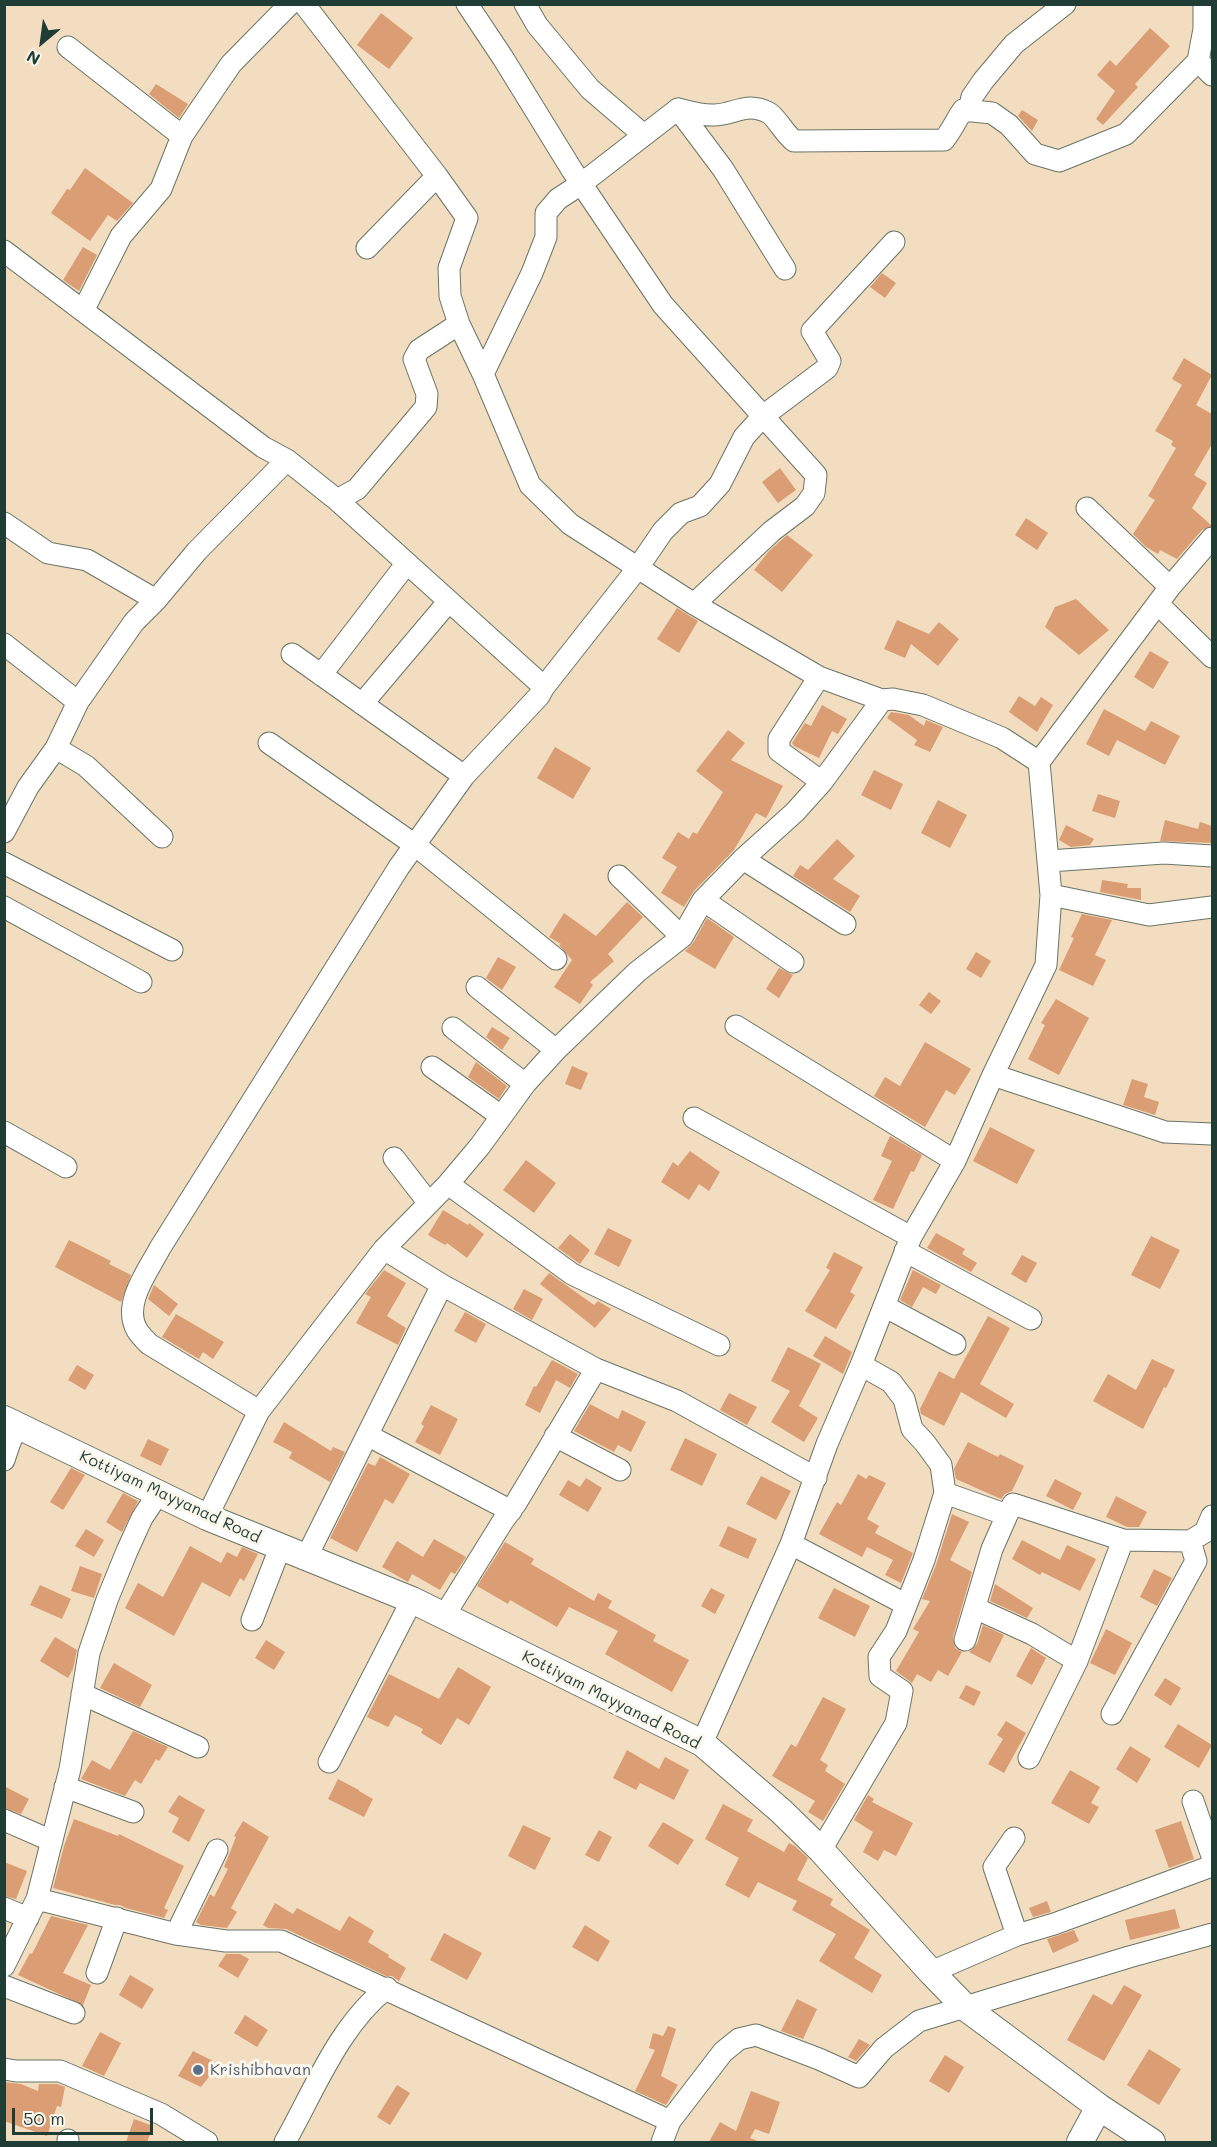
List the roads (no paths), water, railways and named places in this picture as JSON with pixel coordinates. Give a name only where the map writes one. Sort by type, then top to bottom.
[{"type":"street","points":[[83,310],[121,236],[160,189],[182,136],[231,64],[290,4]]},
{"type":"street","points":[[304,4],[467,218],[449,268],[450,296],[459,324],[530,485],[570,524],[694,604],[819,677],[882,700],[893,699],[923,705],[1002,738],[1039,762]]},
{"type":"street","points":[[466,4],[503,58],[581,184],[663,305],[816,475],[814,493],[805,506],[772,531],[694,604]]},
{"type":"street","points":[[525,4],[537,25],[590,89],[639,130]]},
{"type":"street","points":[[969,111],[972,97],[1014,44],[1065,4]]},
{"type":"street","points":[[678,109],[695,114],[715,115],[749,106],[771,114],[785,134],[794,141],[944,140],[963,110],[992,113],[1008,125],[1035,154],[1059,161],[1126,134],[1205,68],[1204,5]]},
{"type":"street","points":[[68,47],[182,136]]},
{"type":"street","points":[[483,374],[532,273],[546,237],[546,213],[558,199],[581,184],[678,109]]},
{"type":"street","points":[[678,109],[723,169],[784,269]]},
{"type":"street","points":[[368,248],[437,176]]},
{"type":"street","points":[[259,1411],[149,1344],[137,1331],[132,1318],[140,1284],[160,1248],[415,845],[464,776],[539,696],[638,568],[663,531],[681,513],[700,506],[720,484],[744,437],[763,416],[827,368],[830,362],[812,331],[894,242]]},
{"type":"street","points":[[7,258],[83,310],[263,447],[287,460],[337,500],[544,687]]},
{"type":"street","points":[[337,500],[357,489],[426,407],[427,394],[414,359],[419,350],[459,324]]},
{"type":"street","points":[[4,831],[28,787],[56,748],[78,702],[134,622],[156,600],[197,551],[287,460]]},
{"type":"street","points":[[1087,508],[1164,596],[1212,657]]},
{"type":"street","points":[[4,523],[48,553],[87,560],[156,600]]},
{"type":"street","points":[[702,1743],[791,1544],[827,1444],[861,1365],[908,1244],[955,1161],[1046,965],[1051,895],[1039,762],[1164,596],[1212,538]]},
{"type":"street","points":[[321,675],[407,563]]},
{"type":"street","points":[[362,704],[450,601]]},
{"type":"street","points":[[4,644],[78,702]]},
{"type":"street","points":[[292,654],[464,776]]},
{"type":"street","points":[[819,677],[779,739],[779,751],[822,782]]},
{"type":"street","points":[[207,1516],[259,1411],[384,1249],[448,1184],[480,1146],[525,1084],[556,1050],[637,972],[682,937],[703,900],[743,859],[795,812],[822,782],[882,700]]},
{"type":"street","points":[[269,743],[415,845],[556,959]]},
{"type":"street","points":[[56,748],[86,766],[162,837]]},
{"type":"street","points":[[1049,861],[1164,853],[1212,856]]},
{"type":"street","points":[[743,859],[845,924]]},
{"type":"street","points":[[4,863],[172,950]]},
{"type":"street","points":[[619,876],[682,937]]},
{"type":"street","points":[[1051,895],[1149,915],[1212,907]]},
{"type":"street","points":[[703,900],[793,962]]},
{"type":"street","points":[[4,907],[141,982]]},
{"type":"street","points":[[477,987],[556,1050]]},
{"type":"street","points":[[736,1026],[955,1161]]},
{"type":"street","points":[[453,1028],[525,1084]]},
{"type":"street","points":[[432,1067],[501,1116]]},
{"type":"street","points":[[993,1076],[1165,1132],[1212,1134]]},
{"type":"street","points":[[694,1118],[1031,1319]]},
{"type":"street","points":[[4,1132],[66,1167]]},
{"type":"street","points":[[394,1158],[428,1202]]},
{"type":"street","points":[[448,1184],[572,1274],[719,1345]]},
{"type":"street","points":[[384,1249],[442,1285],[596,1369],[677,1401],[816,1478]]},
{"type":"street","points":[[306,1558],[369,1436],[442,1285]]},
{"type":"street","points":[[884,1306],[955,1344]]},
{"type":"street","points":[[821,1850],[896,1723],[902,1691],[880,1676],[879,1657],[896,1631],[924,1560],[945,1493],[942,1465],[912,1429],[904,1399],[891,1382],[861,1365]]},
{"type":"street","points":[[444,1616],[502,1521],[511,1511],[596,1369]]},
{"type":"street","points":[[4,1460],[10,1442],[11,1422]]},
{"type":"street","name":"Kottiyam Mayyanad Road","points":[[11,1422],[207,1516],[411,1600],[702,1743],[781,1811],[821,1850],[966,2008],[1100,2107],[1152,2142]]},
{"type":"street","points":[[369,1436],[511,1511]]},
{"type":"street","points":[[555,1436],[620,1470]]},
{"type":"street","points":[[945,1493],[1007,1515]]},
{"type":"street","points":[[4,1966],[32,1909],[52,1841],[65,1787],[89,1653],[107,1600],[142,1518],[158,1494]]},
{"type":"street","points":[[965,1641],[992,1548],[1013,1504],[1123,1540],[1190,1541],[1205,1532],[1212,1516]]},
{"type":"street","points":[[1029,1758],[1077,1660],[1123,1540]]},
{"type":"street","points":[[1112,1714],[1196,1561],[1190,1541]]},
{"type":"street","points":[[791,1544],[905,1604]]},
{"type":"street","points":[[252,1620],[280,1548]]},
{"type":"street","points":[[329,1762],[411,1600]]},
{"type":"street","points":[[975,1608],[1032,1634],[1077,1660]]},
{"type":"street","points":[[82,1694],[198,1747]]},
{"type":"street","points":[[65,1787],[133,1812]]},
{"type":"street","points":[[1193,1801],[1212,1856]]},
{"type":"street","points":[[4,1820],[52,1841]]},
{"type":"street","points":[[1014,1838],[994,1867],[1017,1935]]},
{"type":"street","points":[[176,1934],[217,1850]]},
{"type":"street","points":[[931,1972],[1017,1935],[1054,1924],[1212,1866]]},
{"type":"street","points":[[4,1908],[117,1918],[176,1934],[226,1941],[281,1941],[387,1988],[670,2121]]},
{"type":"street","points":[[97,1973],[117,1918]]},
{"type":"street","points":[[662,2142],[670,2121],[723,2052],[739,2039],[756,2035],[859,2077],[884,2048],[920,2021],[1212,1934]]},
{"type":"street","points":[[4,1986],[74,2013]]},
{"type":"street","points":[[285,2142],[334,2052],[370,2001],[387,1988]]},
{"type":"street","points":[[4,2069],[60,2071],[161,2114],[207,2142]]},
{"type":"street","points":[[1080,2142],[1100,2107]]},
{"type":"place","name":"Krishibhavan","points":[[198,2070]]}]
